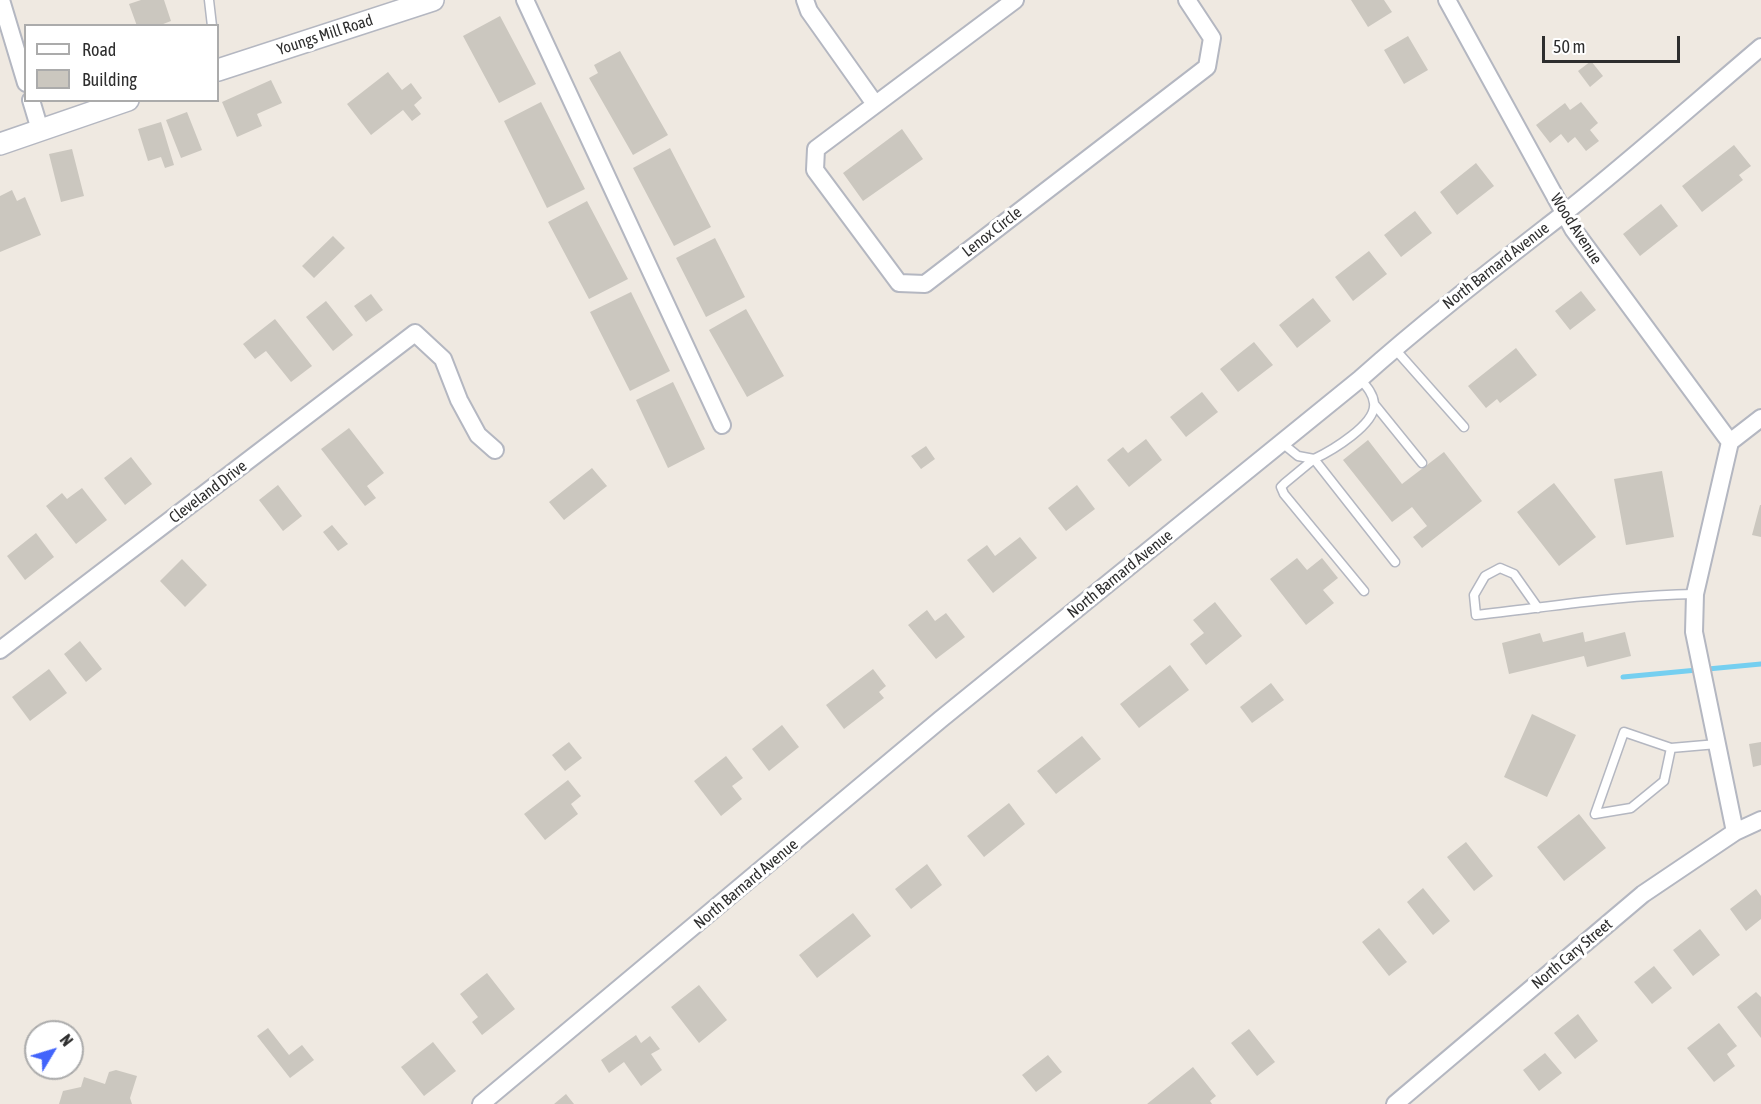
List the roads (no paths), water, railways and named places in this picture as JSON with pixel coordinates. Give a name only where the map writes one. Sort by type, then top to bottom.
[{"type":"street","points":[[1,0],[24,76]]},
{"type":"street","name":"Youngs Mill Road","points":[[219,70],[433,0]]},
{"type":"street","points":[[525,0],[722,425]]},
{"type":"street","points":[[805,0],[809,11],[875,104]]},
{"type":"street","name":"Lenox Circle","points":[[1015,0],[816,149],[815,170],[899,283],[925,284],[1207,67],[1212,38],[1187,0]]},
{"type":"street","name":"Wood Avenue","points":[[1447,0],[1563,214],[1730,442]]},
{"type":"street","name":"North Barnard Avenue","points":[[481,1104],[941,719],[1360,379],[1394,348],[1563,214],[1761,47]]},
{"type":"street","points":[[32,102],[40,130]]},
{"type":"street","points":[[0,144],[122,102]]},
{"type":"street","name":"Cleveland Drive","points":[[0,650],[416,333],[443,358],[459,400],[478,435],[495,450]]},
{"type":"street","points":[[1735,832],[1694,632],[1695,594],[1730,442],[1761,418]]},
{"type":"street","name":"North Cary Street","points":[[1395,1104],[1643,894],[1735,832],[1761,820]]},
{"type":"lane","points":[[209,0],[212,24]]},
{"type":"lane","points":[[1394,348],[1464,427]]},
{"type":"lane","points":[[1360,379],[1372,394],[1375,405],[1422,463]]},
{"type":"lane","points":[[1364,591],[1284,494],[1281,487],[1314,459],[1336,446],[1371,418],[1375,405]]},
{"type":"lane","points":[[1282,442],[1298,456],[1314,459],[1395,562]]},
{"type":"lane","points":[[1538,608],[1514,574],[1500,568],[1485,576],[1474,596],[1476,615],[1659,595],[1695,594]]},
{"type":"lane","points":[[1671,748],[1665,781],[1631,808],[1595,814],[1624,732],[1671,748],[1717,744]]},
{"type":"waterway","points":[[1623,677],[1761,664]]}]
